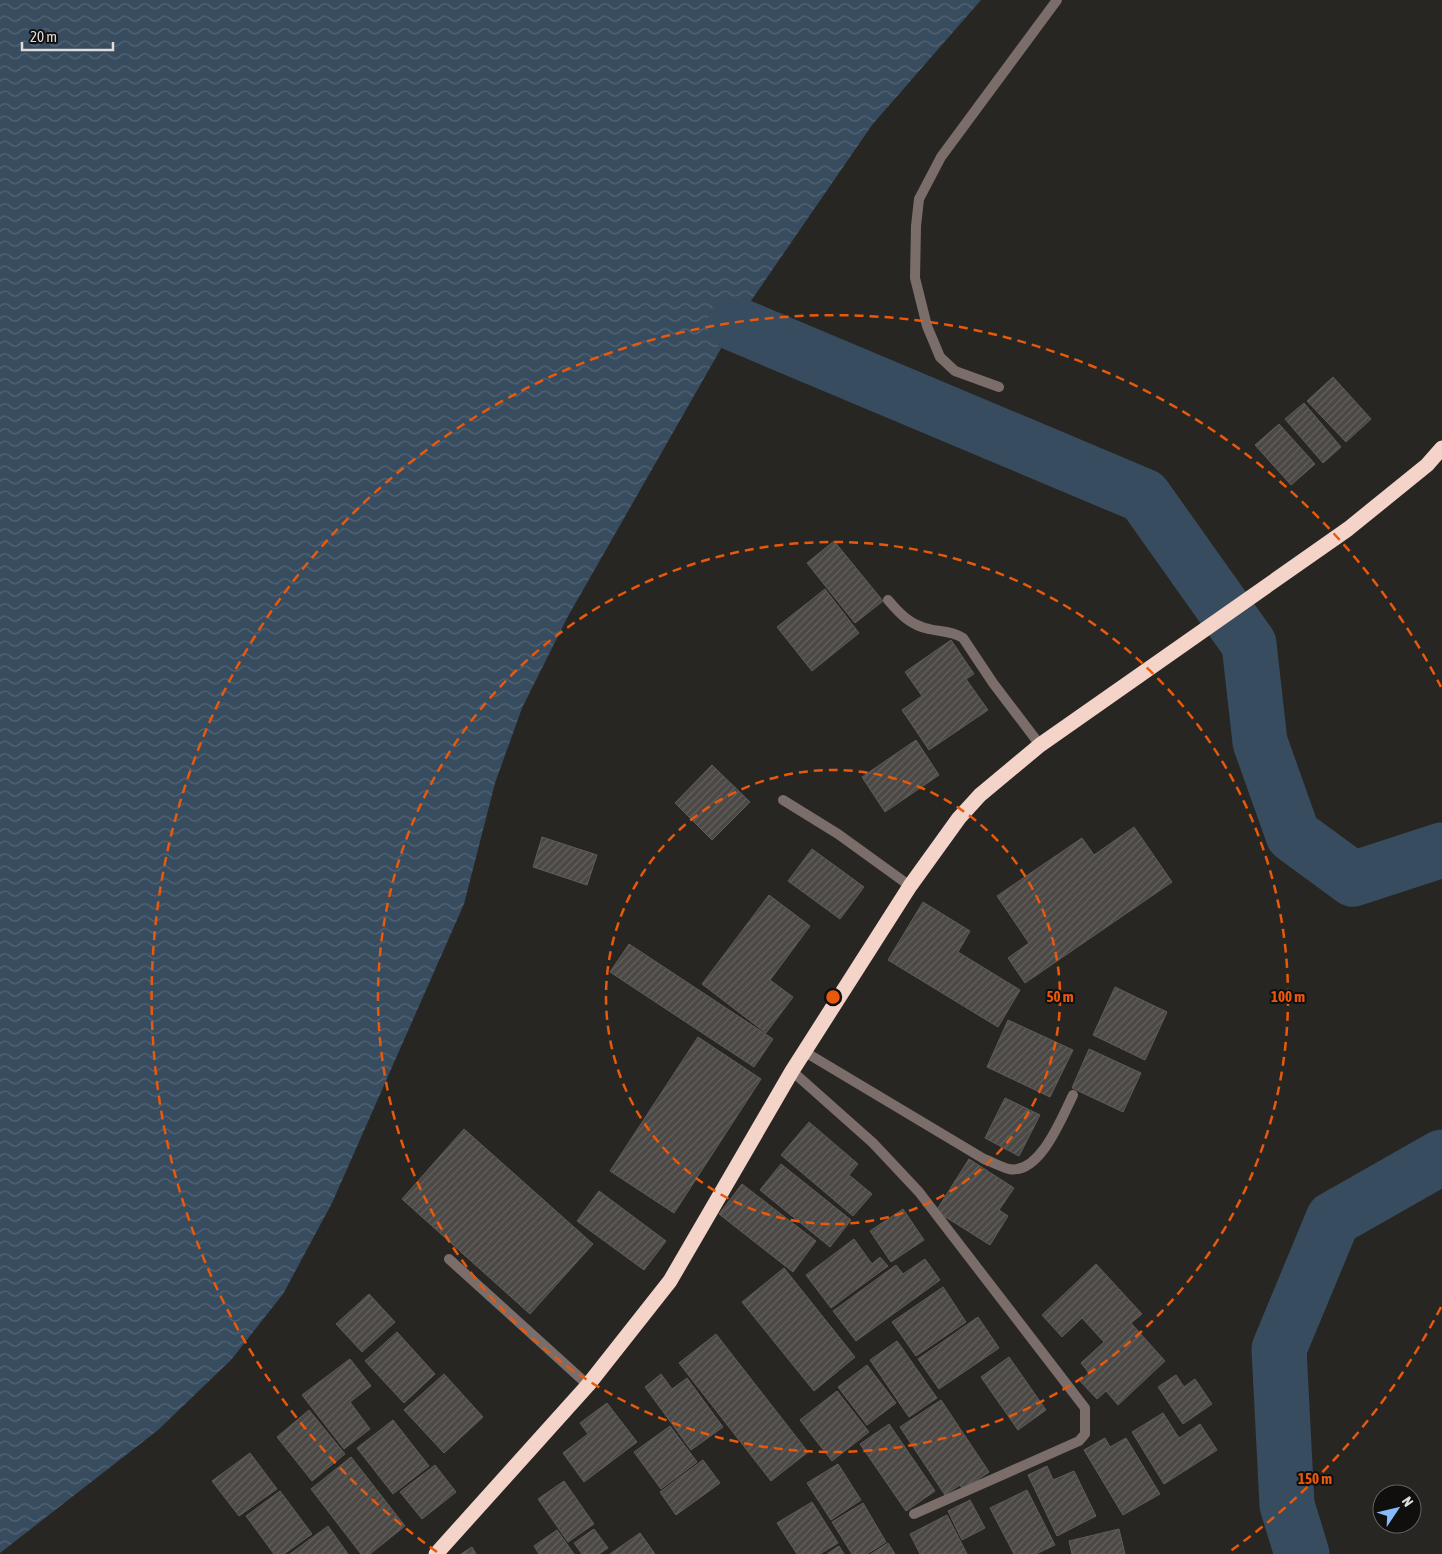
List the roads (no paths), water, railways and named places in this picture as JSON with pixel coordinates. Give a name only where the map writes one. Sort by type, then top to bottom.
[{"type":"highway","points":[[436,1554],[588,1385],[670,1281],[792,1071],[910,886],[959,818],[980,795],[1040,746],[1348,529],[1427,465],[1442,448]]},
{"type":"street","points":[[999,387],[955,371],[940,357],[936,349],[927,326],[915,278],[916,226],[919,199],[941,157],[1057,0]]},
{"type":"street","points":[[888,600],[906,620],[918,626],[948,632],[963,638],[993,684],[1040,746]]},
{"type":"street","points":[[783,800],[838,834],[910,886]]},
{"type":"street","points":[[805,1052],[984,1159],[1011,1169],[1024,1167],[1040,1157],[1073,1095]]},
{"type":"street","points":[[792,1071],[872,1143],[919,1192],[1085,1408],[1085,1434],[1079,1441],[914,1514]]},
{"type":"street","points":[[449,1259],[588,1385]]},
{"type":"water","points":[[0,0],[981,0],[872,125],[735,324],[567,618],[522,708],[495,783],[464,904],[332,1203],[283,1294],[231,1360],[158,1430],[0,1553]]},
{"type":"waterway","points":[[735,324],[1144,496],[1249,644],[1260,742],[1293,835],[1353,879],[1442,850]]},
{"type":"waterway","points":[[1302,1554],[1287,1505],[1279,1349],[1333,1219],[1442,1157]]}]
